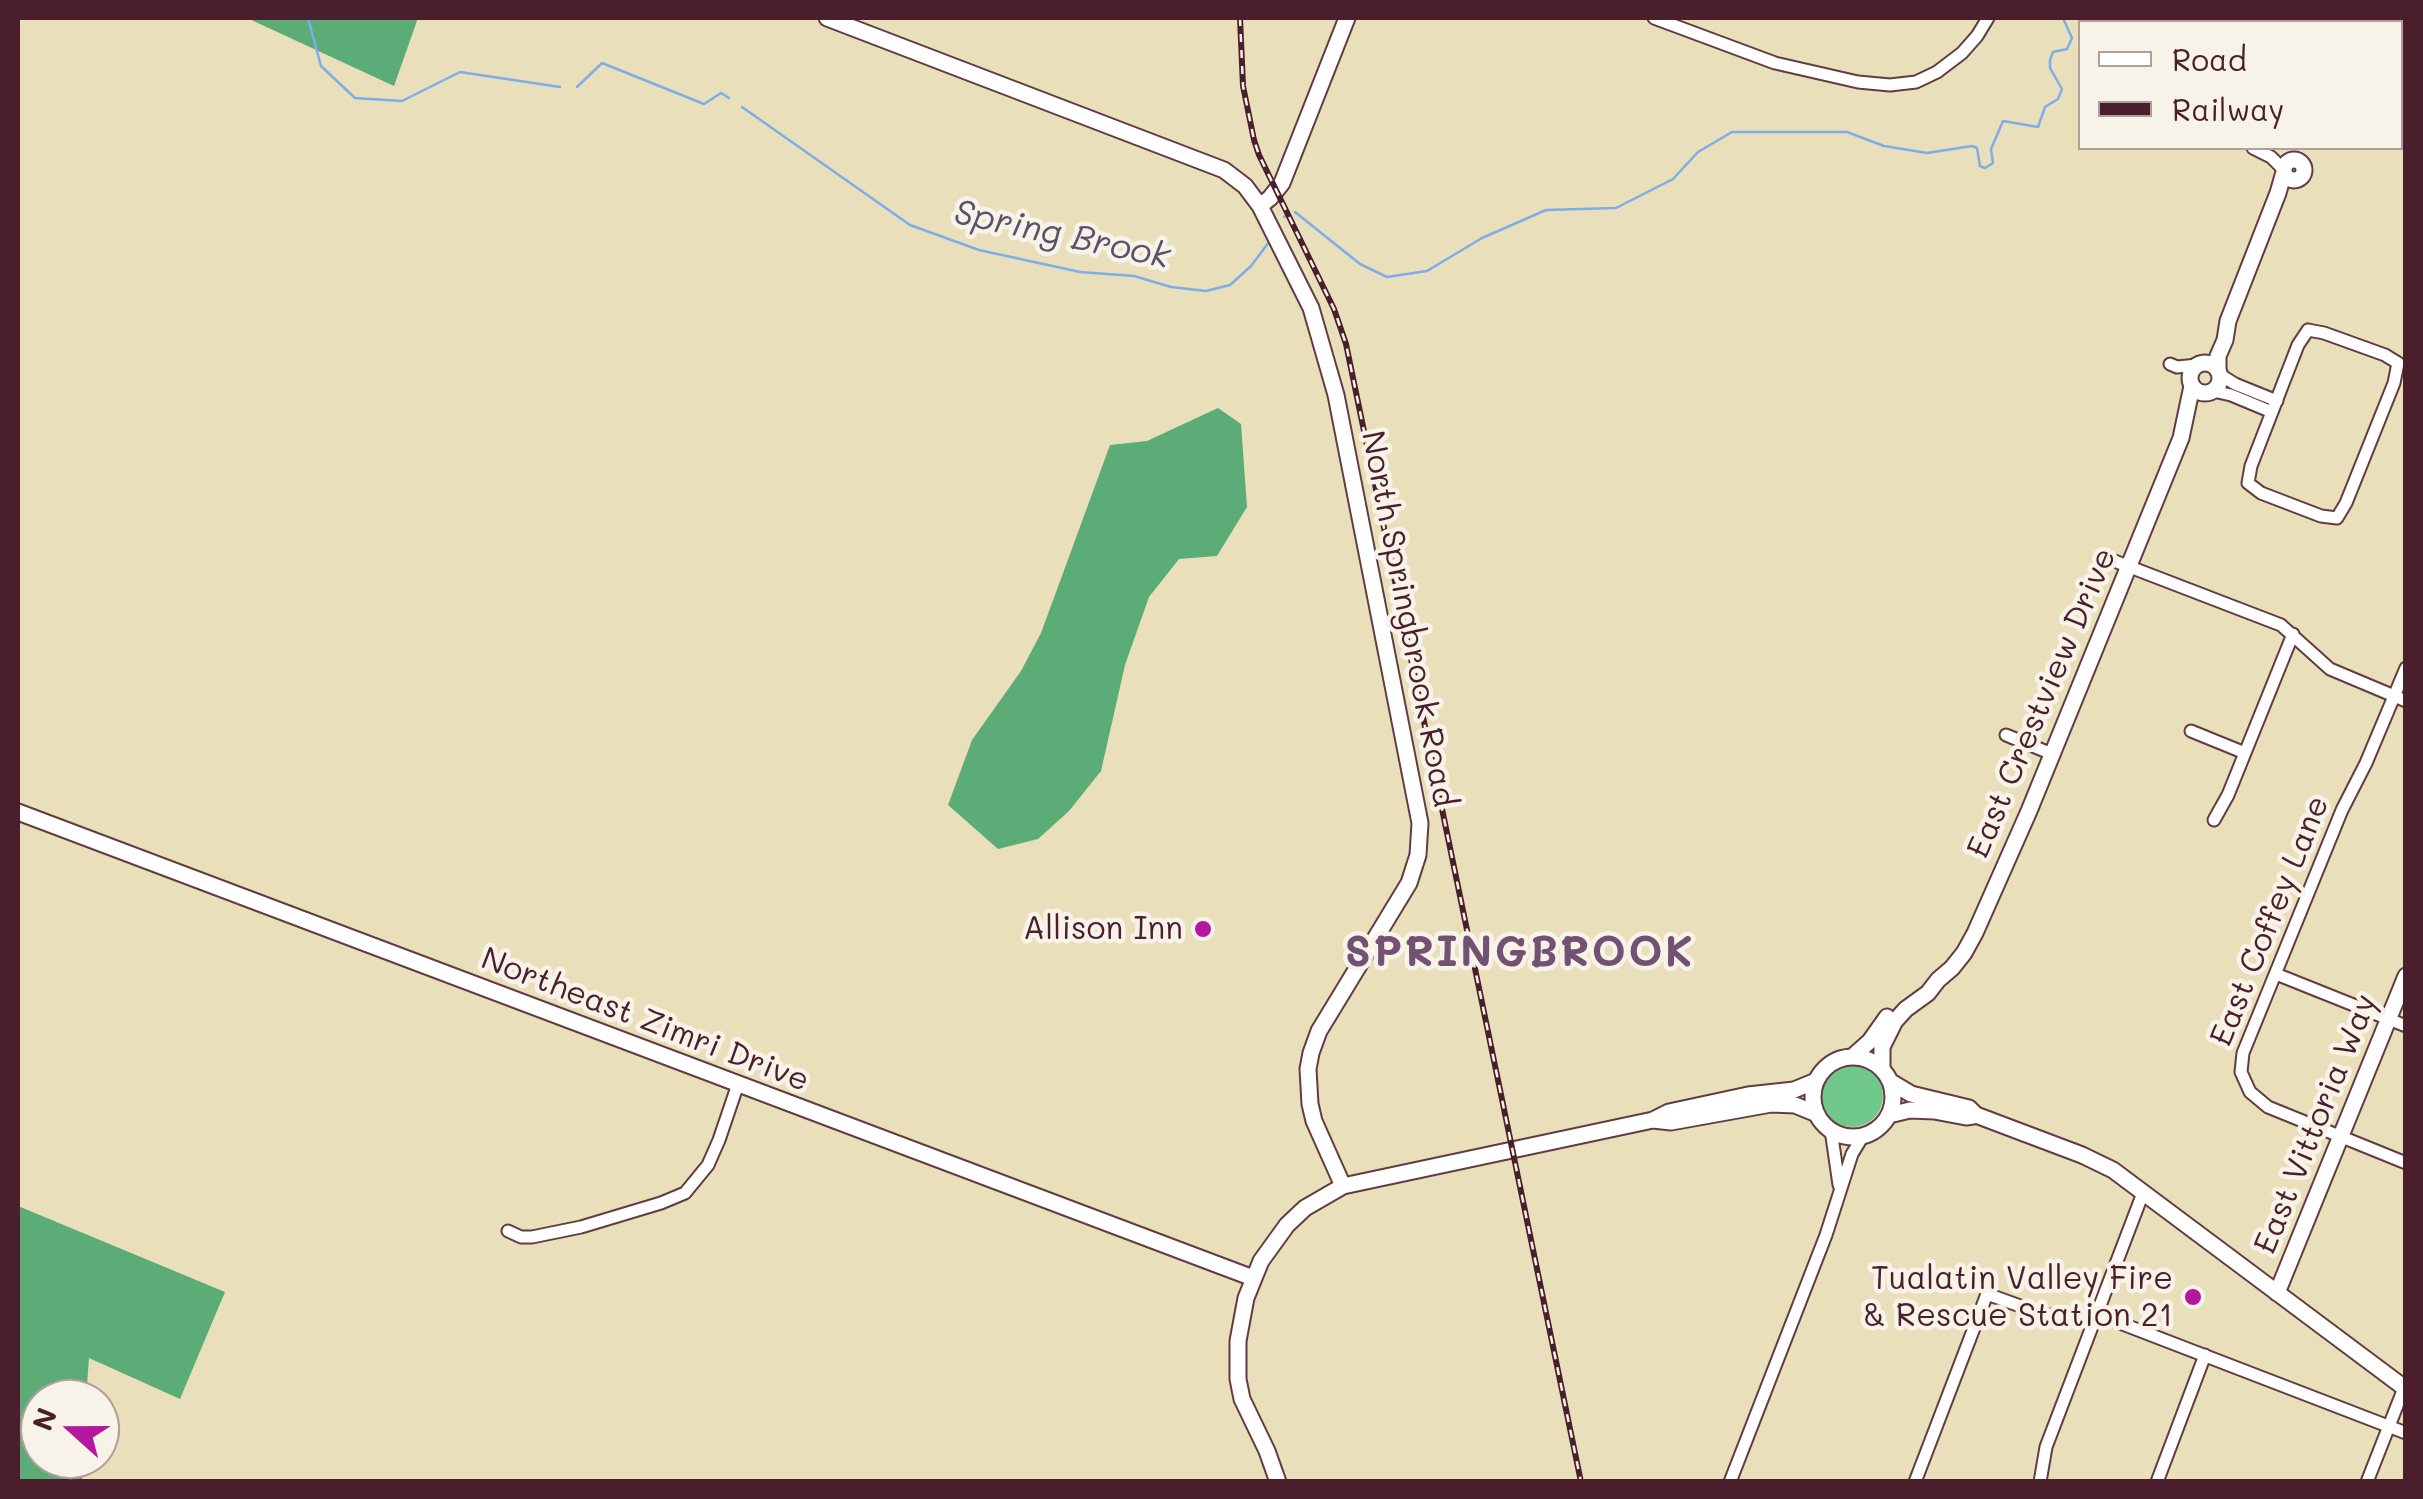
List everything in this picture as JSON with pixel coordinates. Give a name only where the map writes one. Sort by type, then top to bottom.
[{"type":"street","name":"North Springbrook Road","points":[[827,18],[1206,162],[1235,178],[1260,206],[1302,286],[1336,395],[1420,823],[1418,856],[1409,882],[1320,1031],[1311,1053],[1308,1068],[1314,1121],[1343,1186]]},
{"type":"street","points":[[1260,206],[1282,183],[1347,18]]},
{"type":"street","points":[[1654,18],[1775,64],[1890,85],[1916,82],[1937,72],[1962,53],[1988,18]]},
{"type":"street","points":[[2211,392],[2219,384],[2218,356],[2228,321],[2290,168],[2257,150]]},
{"type":"street","points":[[2191,384],[2191,372],[2228,321]]},
{"type":"street","points":[[2308,330],[2398,363],[2394,383],[2337,518],[2321,516],[2260,493],[2248,483],[2274,406],[2298,345],[2308,330]]},
{"type":"street","points":[[2210,364],[2235,384],[2274,406],[2200,392],[2173,365],[2210,364]]},
{"type":"street","name":"East Crestview Drive","points":[[2180,438],[2191,384]]},
{"type":"street","name":"East Crestview Drive","points":[[1886,1076],[1882,1047],[1892,1025],[1952,968],[1970,943],[2052,754],[2180,438],[2211,392]]},
{"type":"street","points":[[2104,557],[2281,625],[2330,669],[2400,699]]},
{"type":"street","points":[[2214,820],[2228,795],[2293,634]]},
{"type":"street","name":"East Coffey Lane","points":[[2406,668],[2400,699],[2342,810],[2241,1062],[2243,1080],[2260,1103],[2406,1163]]},
{"type":"street","points":[[2191,731],[2245,752]]},
{"type":"street","points":[[2006,735],[2052,754]]},
{"type":"street","name":"Northeast Zimri Drive","points":[[18,812],[1253,1278]]},
{"type":"street","points":[[2276,974],[2406,1026]]},
{"type":"street","name":"East Vittoria Way","points":[[2277,1293],[2406,976]]},
{"type":"street","name":"East Crestview Drive","points":[[1852,1056],[1870,1041],[1903,999],[1923,984],[1938,980]]},
{"type":"street","points":[[1817,1114],[1813,1093],[1816,1081],[1829,1065],[1852,1056],[1862,1058],[1911,1094],[1969,1108],[1976,1115],[2099,1162],[2405,1389],[2367,1482]]},
{"type":"street","points":[[1654,1120],[1671,1122],[1771,1104],[1795,1105],[1817,1114],[1831,1130],[1846,1136],[1863,1136],[1878,1128],[1889,1115],[1893,1094],[1886,1076]]},
{"type":"street","points":[[1278,1482],[1242,1399],[1238,1378],[1240,1321],[1260,1260],[1305,1208],[1343,1186],[1654,1120],[1670,1112],[1794,1090],[1816,1081]]},
{"type":"street","points":[[508,1231],[532,1237],[581,1228],[685,1193],[702,1173],[720,1140],[738,1084]]},
{"type":"street","points":[[1889,1115],[1910,1110],[1976,1115]]},
{"type":"street","points":[[1831,1130],[1839,1188]]},
{"type":"street","points":[[1730,1482],[1826,1235],[1852,1154],[1863,1136]]},
{"type":"street","points":[[2040,1482],[2046,1446],[2143,1193]]},
{"type":"street","points":[[1915,1482],[1987,1294],[2046,1315],[2107,1318],[2406,1433]]},
{"type":"street","points":[[2157,1482],[2205,1356]]},
{"type":"green space","points":[[247,18],[418,18],[394,86]]},
{"type":"green space","points":[[1218,408],[1241,424],[1247,507],[1217,556],[1179,559],[1149,597],[1125,665],[1101,771],[1069,811],[1038,839],[998,849],[948,805],[972,740],[1021,671],[1041,633],[1110,445],[1147,441]]},
{"type":"green space","points":[[1852,1065],[1874,1074],[1883,1096],[1874,1118],[1852,1127],[1830,1118],[1821,1096],[1830,1074]]},
{"type":"green space","points":[[18,1206],[225,1292],[180,1399],[89,1358],[87,1379],[20,1379],[20,1479],[82,1479],[25,1482],[18,1479]]},
{"type":"waterway","name":"Spring Brook","points":[[308,18],[321,66],[355,98],[402,101],[460,72],[560,87]]},
{"type":"waterway","name":"Spring Brook","points":[[1295,212],[1360,264],[1387,277],[1427,271],[1482,238],[1546,210],[1616,208],[1673,179],[1698,152],[1732,132],[1847,132],[1884,146],[1927,153],[1972,146],[1977,148],[1980,166],[1985,168],[1993,163],[1991,149],[2003,121],[2038,127],[2045,107],[2058,99],[2062,89],[2050,68],[2050,60],[2053,52],[2067,49],[2072,38],[2063,18]]},
{"type":"waterway","name":"Spring Brook","points":[[2100,18],[2104,20]]},
{"type":"waterway","name":"Spring Brook","points":[[577,87],[602,63],[704,104],[721,93],[729,98]]},
{"type":"waterway","name":"Spring Brook","points":[[742,107],[910,225],[979,250],[1080,272],[1134,276],[1171,287],[1206,291],[1230,285],[1269,242]]},
{"type":"railway","points":[[1240,18],[1243,86],[1254,140],[1334,309],[1346,344],[1581,1482]]},
{"type":"place","name":"Allison Inn","points":[[1203,929]]},
{"type":"place","name":"Tualatin Valley Fire & Rescue Station 21","points":[[2193,1297]]},
{"type":"district","name":"SPRINGBROOK","points":[[1520,953]]}]
